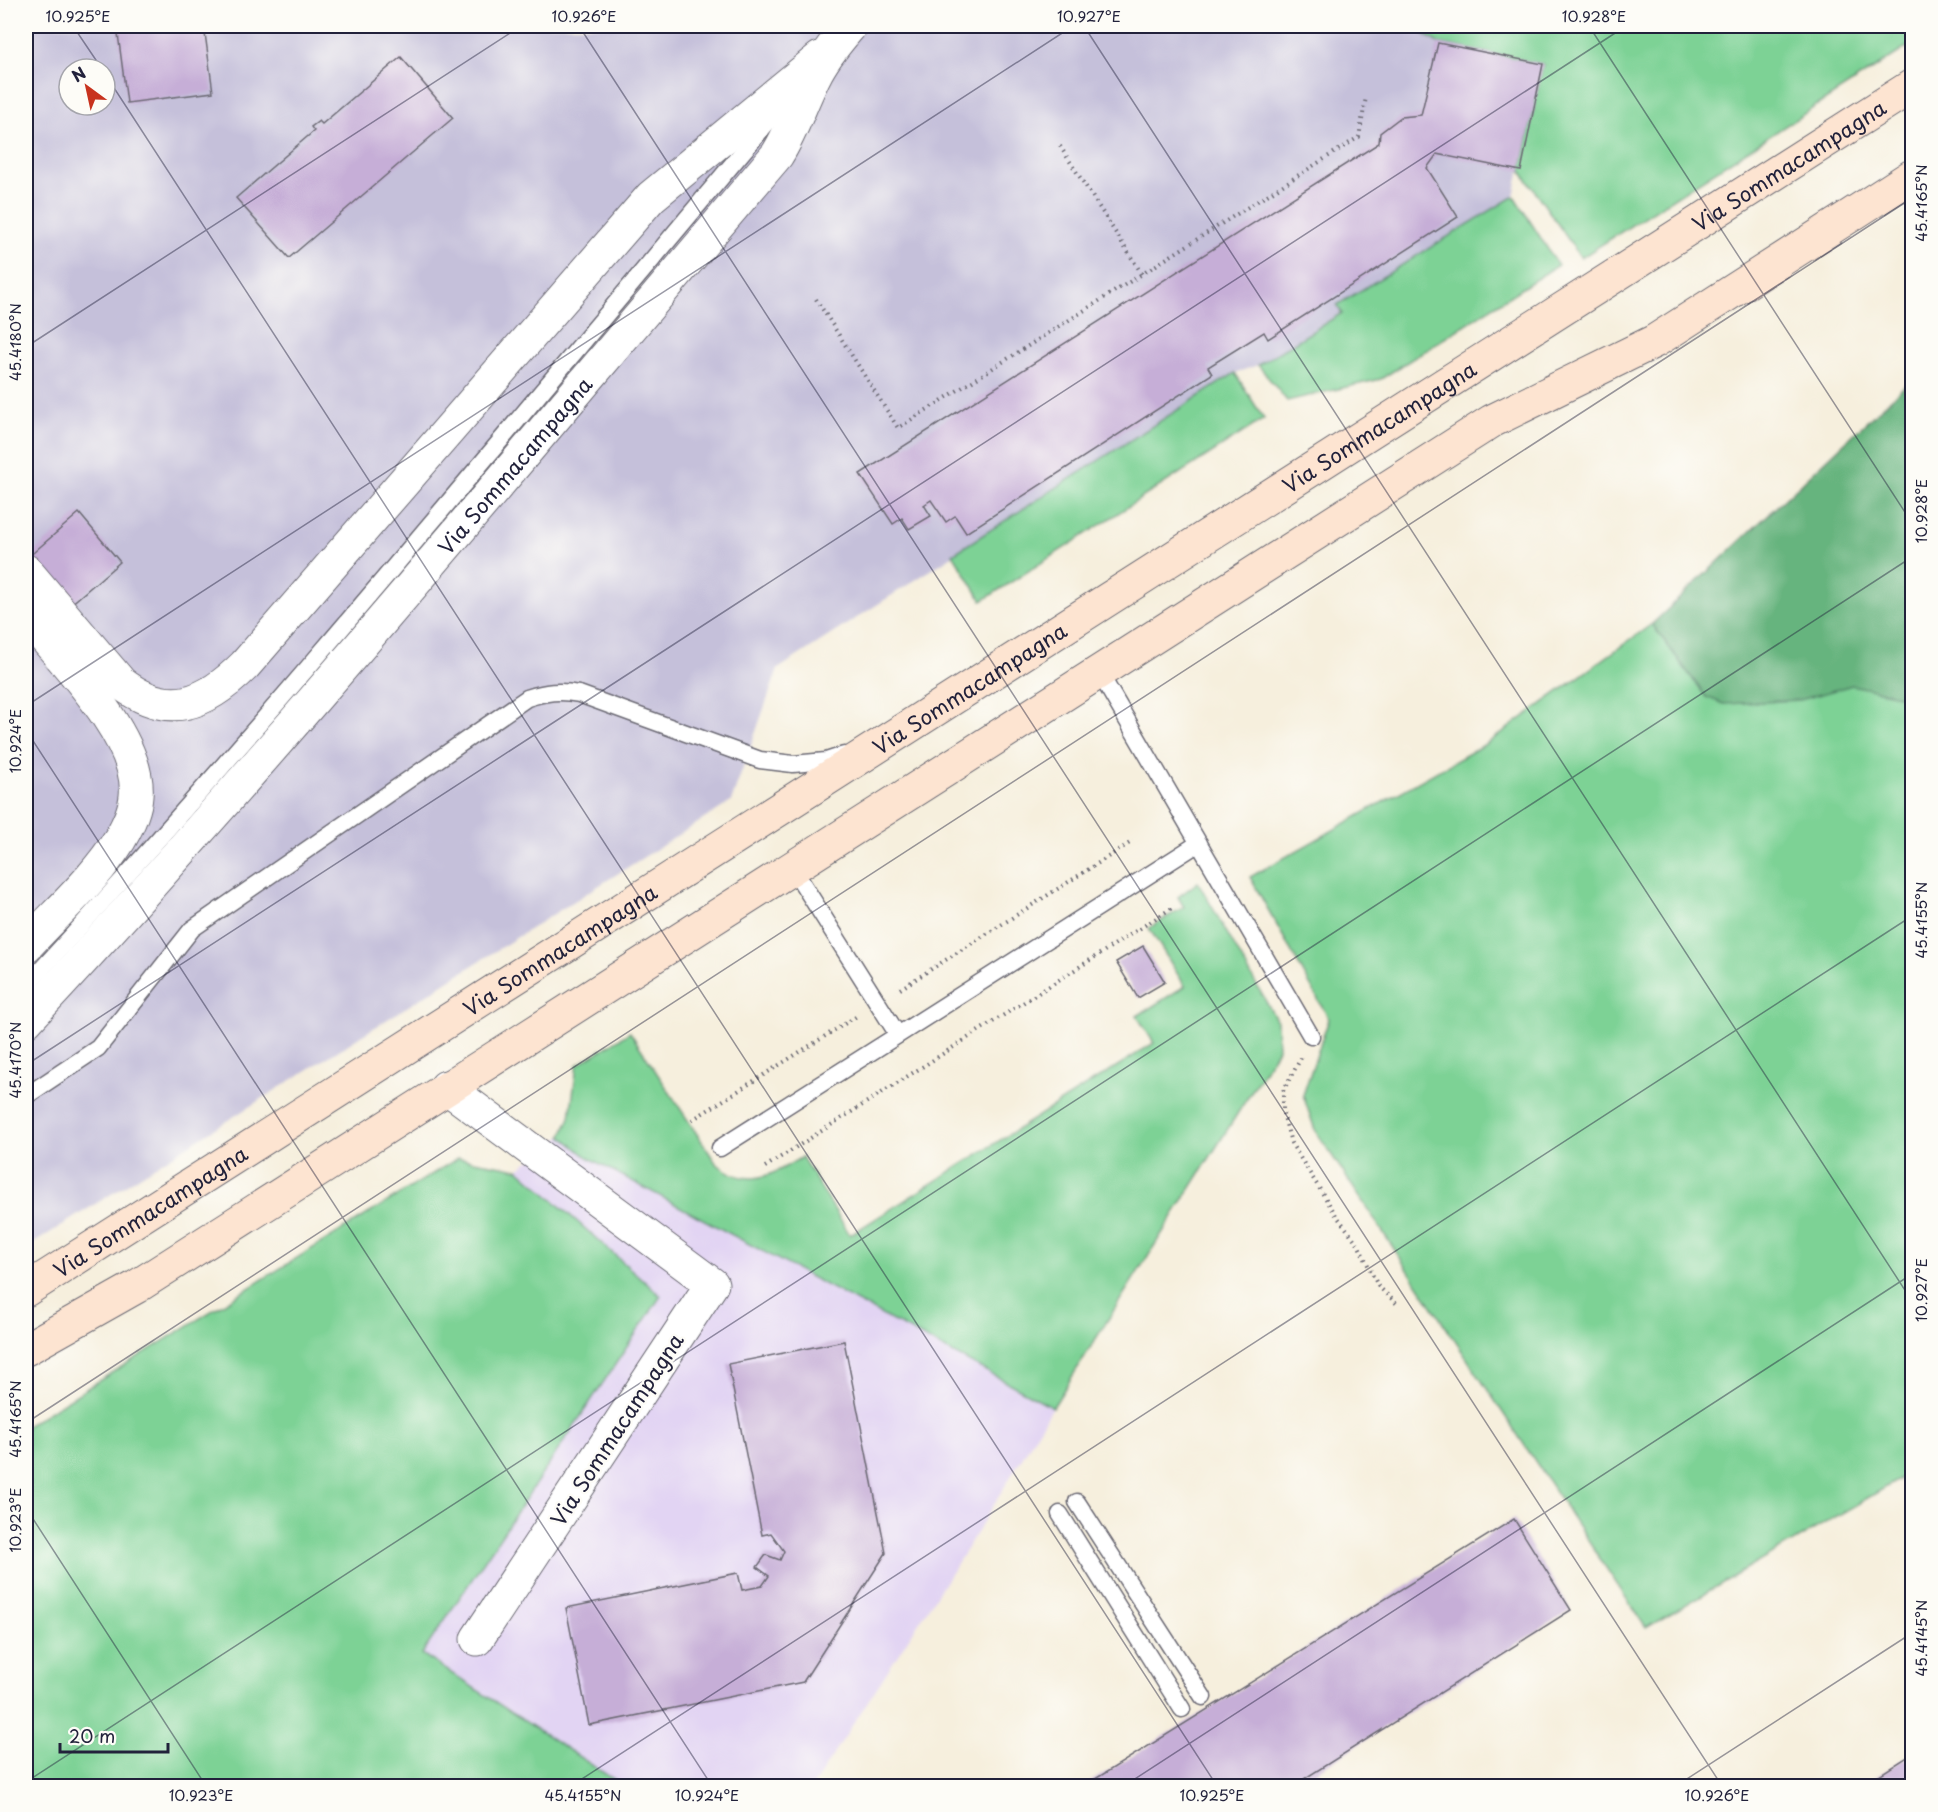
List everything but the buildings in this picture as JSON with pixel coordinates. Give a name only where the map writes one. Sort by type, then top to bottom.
[{"type":"street","points":[[26,571],[121,683],[137,695],[155,703],[174,705],[200,700],[223,688],[651,197],[839,36]]},
{"type":"street","name":"Via Sommacampagna","points":[[26,1021],[143,895],[252,771],[777,155],[791,133],[816,73],[839,36]]},
{"type":"street","name":"Via Sommacampagna","points":[[26,1290],[672,880],[887,739],[1912,86]]},
{"type":"street","points":[[26,1349],[136,1287],[1492,421],[1655,341],[1912,177]]},
{"type":"street","points":[[26,616],[116,728],[134,772],[136,795],[131,817],[120,839],[99,866],[26,946]]},
{"type":"street","name":"Via Sommacampagna","points":[[446,1087],[711,1284],[477,1639]]},
{"type":"street","points":[[26,1369],[136,1287]]},
{"type":"lane","name":"Via Sommacampagna","points":[[26,986],[124,879],[250,734],[839,36]]},
{"type":"lane","points":[[1099,672],[1311,1036]]},
{"type":"lane","points":[[26,1096],[98,1048],[192,929],[526,698],[546,691],[562,690],[579,694],[760,760],[793,764],[826,761],[887,739]]},
{"type":"lane","points":[[720,1148],[1199,843]]},
{"type":"lane","points":[[792,867],[898,1035]]},
{"type":"lane","points":[[1077,1502],[1203,1697]]},
{"type":"lane","points":[[1060,1514],[1182,1708]]},
{"type":"path","points":[[816,299],[898,428],[1359,137],[1366,97]]},
{"type":"path","points":[[1060,146],[1142,274]]},
{"type":"path","points":[[897,990],[1132,841]]},
{"type":"path","points":[[765,1167],[1175,906]]},
{"type":"path","points":[[692,1120],[857,1016]]},
{"type":"path","points":[[1311,1036],[1283,1091],[1283,1113],[1291,1143],[1336,1215],[1358,1244],[1378,1286],[1397,1304]]},
{"type":"shaded area","points":[[26,26],[1411,26],[1438,43],[1543,64],[1514,196],[1338,305],[1342,312],[1258,365],[1235,373],[778,669],[731,802],[26,1248]]},
{"type":"shaded area","points":[[562,1136],[1053,1407],[967,1548],[813,1786],[624,1786],[422,1654],[661,1296],[518,1169]]},
{"type":"green space","points":[[1411,26],[1912,26],[1912,44],[1581,258],[1521,171],[1543,64],[1438,43]]},
{"type":"green space","points":[[1514,196],[1558,265],[1381,379],[1287,401],[1258,365],[1342,313],[1337,305]]},
{"type":"green space","points":[[1235,373],[1264,419],[982,601],[953,554]]},
{"type":"green space","points":[[1912,379],[1912,698],[1852,685],[1800,700],[1724,704],[1706,697],[1652,624]]},
{"type":"green space","points":[[1912,446],[1912,1472],[1646,1628],[1315,1130],[1303,1095],[1329,1019],[1250,877],[1489,742],[1652,624],[1706,697]]},
{"type":"green space","points":[[1198,882],[1277,1021],[1278,1049],[1053,1407],[587,1157],[562,1136],[570,1117],[577,1065],[630,1032],[716,1163],[738,1176],[749,1178],[780,1170],[802,1157],[850,1235],[1154,1043],[1137,1016],[1185,986],[1149,928],[1184,907],[1178,897]]},
{"type":"green space","points":[[458,1158],[518,1169],[661,1296],[422,1654],[624,1786],[26,1786],[26,1426]]}]
